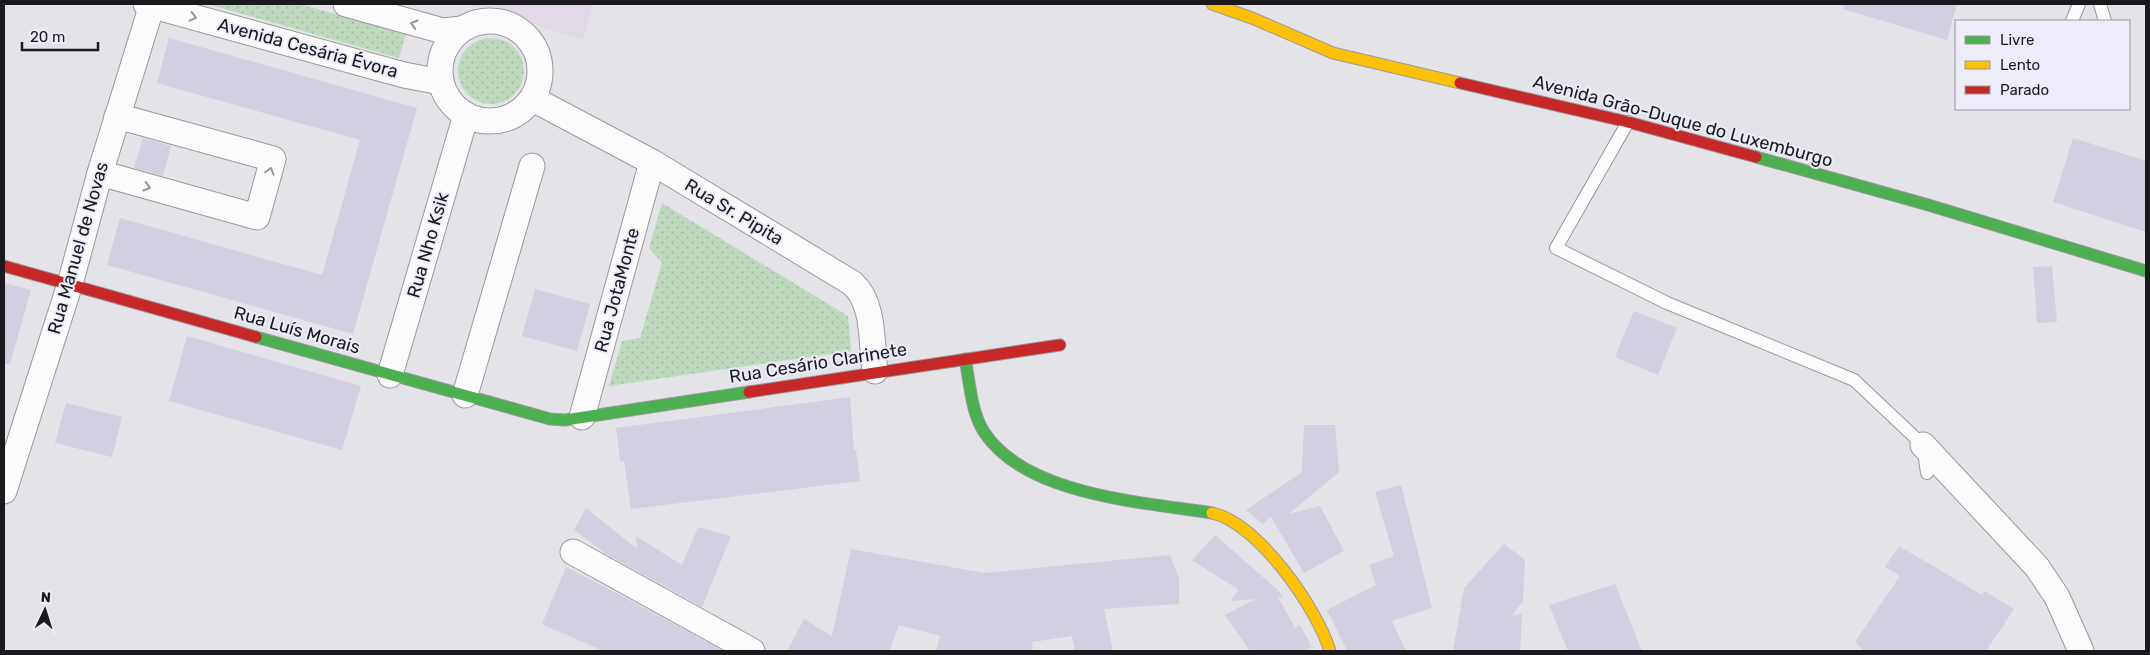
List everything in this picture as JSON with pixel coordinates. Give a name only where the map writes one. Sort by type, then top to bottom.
[{"type":"street","name":"Avenida Cesária Évora","points":[[149,4],[404,75],[441,82]]},
{"type":"street","name":"Rua Manuel de Novas","points":[[4,491],[70,284],[149,4]]},
{"type":"street","points":[[346,4],[443,31],[462,30]]},
{"type":"street","name":"Avenida Grão-Duque do Luxemburgo","points":[[1212,4],[1252,18],[1334,53],[1628,122],[1925,204],[2146,271]]},
{"type":"street","points":[[493,21],[509,24],[523,32],[534,45],[540,60],[540,80],[532,99],[516,114],[495,121],[480,120],[466,115],[454,107],[446,95],[441,82],[440,67],[443,53],[450,40],[462,30],[476,22],[493,21]]},
{"type":"street","name":"Rua Sr. Pipita","points":[[532,99],[652,162],[852,283],[861,291],[866,302],[875,371]]},
{"type":"street","name":"Rua Nho Ksik","points":[[390,375],[466,115]]},
{"type":"street","points":[[100,173],[257,217],[273,159],[117,116]]},
{"type":"street","name":"Rua JotaMonte","points":[[582,417],[652,162]]},
{"type":"street","points":[[465,395],[532,166]]},
{"type":"street","name":"Rua Luís Morais","points":[[4,266],[550,418],[565,420],[582,417]]},
{"type":"street","name":"Rua Cesário Clarinete","points":[[582,417],[875,371],[1060,345]]},
{"type":"street","points":[[965,358],[977,416],[984,433],[1008,458],[1047,478],[1073,488],[1110,498],[1220,515],[1235,521],[1288,574],[1330,651]]},
{"type":"street","points":[[1923,444],[2037,567],[2057,597],[2081,651]]},
{"type":"street","points":[[573,552],[752,651]]},
{"type":"lane","points":[[2072,20],[2079,4]]},
{"type":"lane","points":[[2100,4],[2105,20]]},
{"type":"lane","points":[[1628,122],[1556,248],[1667,303],[1854,380],[1923,444],[1928,473]]},
{"type":"shaded area","points":[[467,4],[593,4],[583,40]]},
{"type":"green space","points":[[207,4],[300,4],[406,34],[399,58]]},
{"type":"green space","points":[[491,38],[504,41],[514,48],[521,58],[524,71],[521,84],[514,94],[504,101],[491,104],[478,101],[468,94],[461,84],[458,71],[461,58],[468,48],[478,41]]},
{"type":"green space","points":[[662,203],[848,316],[851,351],[609,386],[622,341],[640,338],[662,263],[649,248]]},
{"type":"building","points":[[1844,4],[1957,4],[1947,40],[1843,9]]},
{"type":"building","points":[[169,38],[417,108],[353,334],[107,265],[120,218],[322,275],[360,140],[157,83]]},
{"type":"building","points":[[143,138],[171,146],[163,176],[134,168]]},
{"type":"building","points":[[2073,138],[2146,161],[2146,232],[2053,202]]},
{"type":"building","points":[[2052,266],[2057,322],[2037,323],[2033,267]]},
{"type":"building","points":[[4,283],[31,290],[10,364],[4,364]]},
{"type":"building","points":[[535,289],[590,304],[577,351],[522,336]]},
{"type":"building","points":[[1634,311],[1677,328],[1658,375],[1615,357]]},
{"type":"building","points":[[187,336],[361,386],[342,450],[169,401]]},
{"type":"building","points":[[850,397],[854,450],[856,450],[860,481],[631,509],[624,461],[620,461],[616,428]]},
{"type":"building","points":[[66,403],[122,417],[112,457],[55,443]]},
{"type":"building","points":[[1304,425],[1335,425],[1339,472],[1289,514],[1320,506],[1344,551],[1304,573],[1271,517],[1263,524],[1246,510],[1302,472]]},
{"type":"building","points":[[1401,485],[1432,608],[1392,621],[1406,651],[1347,651],[1327,610],[1376,585],[1369,565],[1394,556],[1375,492]]},
{"type":"building","points":[[586,508],[637,549],[636,536],[682,565],[698,527],[731,536],[702,607],[608,555],[574,530]]},
{"type":"building","points":[[1215,535],[1279,591],[1283,597],[1278,597],[1295,628],[1300,625],[1312,647],[1303,651],[1250,651],[1225,615],[1255,599],[1230,601],[1239,590],[1192,560]]},
{"type":"building","points":[[1504,544],[1525,560],[1523,601],[1512,616],[1522,613],[1520,651],[1453,651],[1464,588]]},
{"type":"building","points":[[1899,546],[1982,595],[1984,591],[2014,609],[1986,651],[1864,651],[1855,642],[1900,576],[1885,567]]},
{"type":"building","points":[[851,549],[984,573],[1170,555],[1179,579],[1179,604],[1104,609],[1113,651],[1075,651],[1072,636],[1032,642],[1033,651],[936,651],[940,636],[899,625],[889,651],[787,651],[804,619],[832,636]]},
{"type":"building","points":[[566,567],[723,651],[603,651],[542,624]]},
{"type":"building","points":[[1615,584],[1642,651],[1568,651],[1549,605]]},
{"type":"traffic: fast","points":[[1756,157],[1925,204],[2146,271]]},
{"type":"traffic: fast","points":[[256,337],[550,419],[565,420],[749,392]]},
{"type":"traffic: fast","points":[[965,359],[971,397],[976,416],[984,432],[1003,453],[1028,470],[1057,483],[1088,492],[1154,505],[1212,513]]},
{"type":"traffic: slow","points":[[1212,4],[1252,18],[1333,53],[1460,83]]},
{"type":"traffic: slow","points":[[1212,513],[1230,520],[1248,533],[1266,550],[1299,591],[1313,613],[1330,651]]},
{"type":"traffic: jam","points":[[1460,83],[1628,122],[1756,157]]},
{"type":"traffic: jam","points":[[4,266],[256,337]]},
{"type":"traffic: jam","points":[[749,392],[1060,345]]}]
